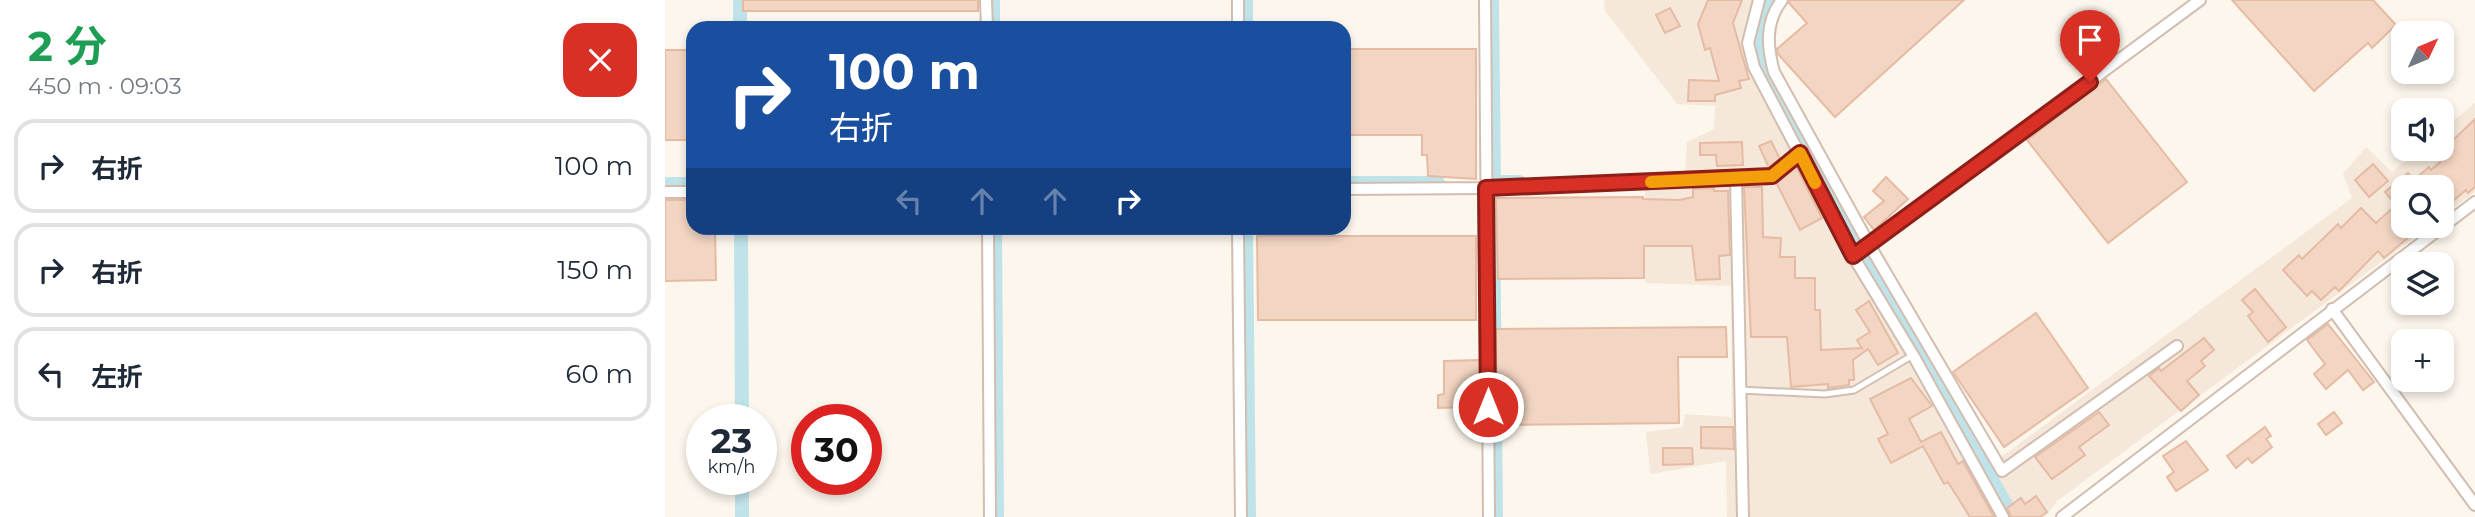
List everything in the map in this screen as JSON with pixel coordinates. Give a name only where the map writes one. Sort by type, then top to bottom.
[{"type":"street","points":[[986,0],[987,21]]},
{"type":"street","points":[[1238,0],[1238,21]]},
{"type":"street","points":[[1485,0],[1489,517]]},
{"type":"street","points":[[1759,0],[1748,43],[1754,67],[1853,256],[1913,355],[2003,517]]},
{"type":"street","points":[[1762,32],[1782,0]]},
{"type":"street","points":[[1853,256],[2200,0]]},
{"type":"street","points":[[1753,16],[1762,32],[1774,72],[1870,246],[2002,471],[2177,346]]},
{"type":"street","points":[[1351,189],[1486,188],[1736,179],[1772,176],[1800,153]]},
{"type":"street","points":[[1736,179],[1743,517]]},
{"type":"street","points":[[665,191],[686,192]]},
{"type":"street","points":[[2062,517],[2475,202]]},
{"type":"street","points":[[988,235],[990,517]]},
{"type":"street","points":[[1238,235],[1241,517]]},
{"type":"street","points":[[2332,309],[2475,505]]},
{"type":"lane","points":[[1739,390],[1825,394],[1854,390],[1913,355]]},
{"type":"shaded area","points":[[1604,0],[1788,0],[1775,23],[1773,55],[1925,341],[2001,457],[2352,198],[2343,174],[2366,147],[2392,172],[2405,161],[2454,161],[2454,120],[2475,103],[2475,192],[2454,207],[2454,175],[2391,175],[2391,238],[2414,238],[2391,252],[2391,255],[2057,501],[2045,517],[1727,517],[1726,461],[1650,474],[1646,432],[1683,427],[1685,414],[1732,417],[1731,286],[1645,283],[1645,175],[1685,172],[1687,142],[1714,129],[1715,106],[1677,104],[1605,11]]},
{"type":"building","points":[[743,0],[978,0],[978,11],[743,11]]},
{"type":"building","points":[[1708,0],[1742,0],[1733,23],[1749,79],[1739,81],[1741,88],[1715,95],[1715,101],[1688,101],[1689,80],[1719,81],[1710,48],[1705,50],[1698,24]]},
{"type":"building","points":[[1790,0],[1964,0],[1835,117],[1778,54],[1777,49],[1807,23],[1789,3]]},
{"type":"building","points":[[2232,0],[2373,0],[2392,21],[2391,30],[2372,48],[2368,43],[2314,91]]},
{"type":"building","points":[[1670,8],[1680,26],[1665,33],[1656,15]]},
{"type":"building","points":[[1351,49],[1476,49],[1476,179],[1428,176],[1427,155],[1422,155],[1422,135],[1351,135]]},
{"type":"building","points":[[665,50],[686,50],[686,140],[665,140]]},
{"type":"building","points":[[2106,79],[2187,182],[2108,243],[2027,140]]},
{"type":"building","points":[[2475,119],[2475,187],[2468,193],[2466,190],[2454,200],[2454,175],[2420,175],[2441,161],[2454,161],[2454,139]]},
{"type":"building","points":[[1771,141],[1780,159],[1769,168],[1759,146]]},
{"type":"building","points":[[1742,142],[1743,165],[1717,166],[1716,155],[1700,155],[1700,143]]},
{"type":"building","points":[[2373,164],[2388,181],[2369,197],[2355,180]]},
{"type":"building","points":[[1796,166],[1822,218],[1800,230],[1776,182]]},
{"type":"building","points":[[1886,177],[1908,199],[1874,230],[1864,217],[1884,201],[1873,191]]},
{"type":"building","points":[[1744,187],[1762,187],[1763,237],[1781,238],[1780,257],[1795,257],[1795,278],[1815,278],[1815,310],[1820,310],[1821,350],[1862,348],[1857,340],[1870,332],[1856,310],[1869,301],[1898,353],[1878,365],[1868,349],[1853,360],[1854,380],[1849,380],[1849,385],[1828,388],[1828,384],[1791,387],[1787,337],[1751,337]]},
{"type":"building","points":[[2391,187],[2391,199],[2385,192]]},
{"type":"building","points":[[1714,188],[1714,191],[1728,191],[1730,255],[1719,256],[1720,279],[1696,280],[1692,246],[1644,246],[1644,278],[1498,279],[1496,198],[1643,197],[1679,200],[1693,197],[1693,189]]},
{"type":"building","points":[[665,200],[686,200],[686,235],[715,235],[716,280],[665,281]]},
{"type":"building","points":[[2361,208],[2376,223],[2391,210],[2391,238],[2408,238],[2384,258],[2378,251],[2339,291],[2335,287],[2321,300],[2312,291],[2307,296],[2283,270],[2299,255],[2302,259],[2338,224],[2341,228]]},
{"type":"building","points":[[1257,236],[1476,236],[1476,320],[1258,320]]},
{"type":"building","points":[[2255,289],[2286,327],[2268,342],[2248,316],[2253,312],[2242,300]]},
{"type":"building","points":[[2036,313],[2088,388],[2004,447],[1953,372]]},
{"type":"building","points":[[2328,324],[2374,382],[2363,390],[2348,370],[2326,389],[2314,374],[2325,364],[2307,340]]},
{"type":"building","points":[[1726,327],[1727,357],[1678,357],[1679,423],[1497,425],[1496,329]]},
{"type":"building","points":[[2204,338],[2214,350],[2201,361],[2205,366],[2187,381],[2199,395],[2181,411],[2149,376],[2159,368],[2161,371]]},
{"type":"building","points":[[1480,360],[1480,389],[1469,389],[1470,407],[1438,408],[1438,395],[1444,394],[1444,361]]},
{"type":"building","points":[[1911,378],[1932,406],[1909,419],[1921,442],[1941,432],[1958,464],[1963,461],[1994,517],[1970,517],[1948,482],[1944,484],[1923,446],[1891,463],[1878,439],[1888,434],[1870,399]]},
{"type":"building","points":[[2099,412],[2109,425],[2079,447],[2085,455],[2052,479],[2035,457]]},
{"type":"building","points":[[2334,412],[2342,423],[2326,435],[2318,424]]},
{"type":"building","points":[[1701,427],[1733,427],[1734,449],[1701,448]]},
{"type":"building","points":[[2265,427],[2271,436],[2266,439],[2272,447],[2252,463],[2248,458],[2236,468],[2227,456]]},
{"type":"building","points":[[2186,441],[2208,470],[2176,491],[2167,477],[2174,472],[2163,456]]},
{"type":"building","points":[[1663,448],[1692,448],[1693,464],[1663,465]]},
{"type":"building","points":[[2036,496],[2047,512],[2040,517],[2011,517],[2007,508],[2021,498],[2025,504]]},
{"type":"waterway","points":[[740,0],[740,21]]},
{"type":"waterway","points":[[993,0],[993,21]]},
{"type":"waterway","points":[[1246,0],[1246,21]]},
{"type":"waterway","points":[[1492,0],[1494,182],[1519,182]]},
{"type":"waterway","points":[[1770,0],[1761,18],[1758,37],[1764,76],[2013,517]]},
{"type":"waterway","points":[[1351,183],[1438,183]]},
{"type":"waterway","points":[[665,184],[686,184]]},
{"type":"waterway","points":[[1493,199],[1496,517]]},
{"type":"waterway","points":[[741,235],[742,404]]},
{"type":"waterway","points":[[995,235],[997,517]]},
{"type":"waterway","points":[[1246,235],[1249,517]]},
{"type":"waterway","points":[[742,495],[742,517]]},
{"type":"slow traffic","points":[[1651,182],[1772,176],[1800,153],[1815,183]]},
{"type":"route","points":[[1488,407],[1486,188],[1772,176],[1800,153],[1853,256],[2090,82]]}]
